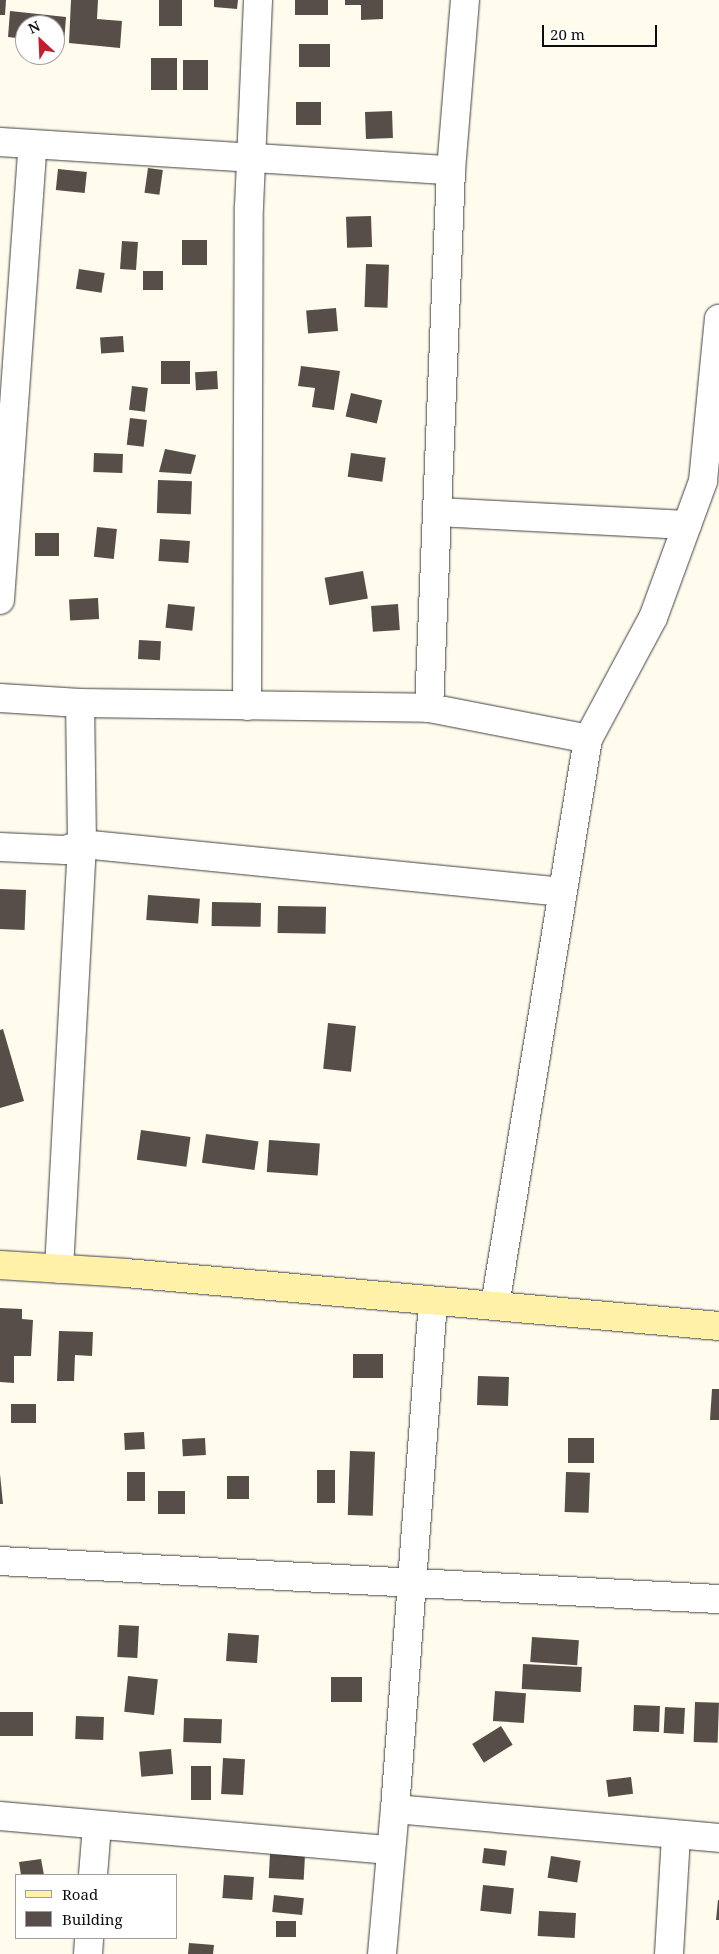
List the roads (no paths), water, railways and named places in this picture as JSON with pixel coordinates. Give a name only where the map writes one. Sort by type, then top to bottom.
[{"type":"main road","points":[[0,1265],[59,1268],[719,1326]]},
{"type":"street","points":[[247,706],[251,158],[258,0]]},
{"type":"street","points":[[429,708],[451,170],[465,0]]},
{"type":"street","points":[[0,142],[451,170]]},
{"type":"street","points":[[0,600],[34,144]]},
{"type":"street","points":[[495,1305],[588,739],[653,618],[703,481],[719,319]]},
{"type":"street","points":[[437,512],[687,525]]},
{"type":"street","points":[[0,698],[80,703],[429,708],[588,739]]},
{"type":"street","points":[[59,1268],[82,844],[80,703]]},
{"type":"street","points":[[0,847],[65,850],[82,844],[562,892]]},
{"type":"street","points":[[382,1954],[390,1850],[396,1809],[434,1301]]},
{"type":"street","points":[[0,1561],[719,1599]]},
{"type":"street","points":[[396,1809],[676,1836],[719,1838]]},
{"type":"street","points":[[0,1816],[390,1850]]},
{"type":"street","points":[[93,1874],[97,1825]]},
{"type":"street","points":[[669,1954],[676,1836]]},
{"type":"street","points":[[88,1954],[89,1939]]}]
